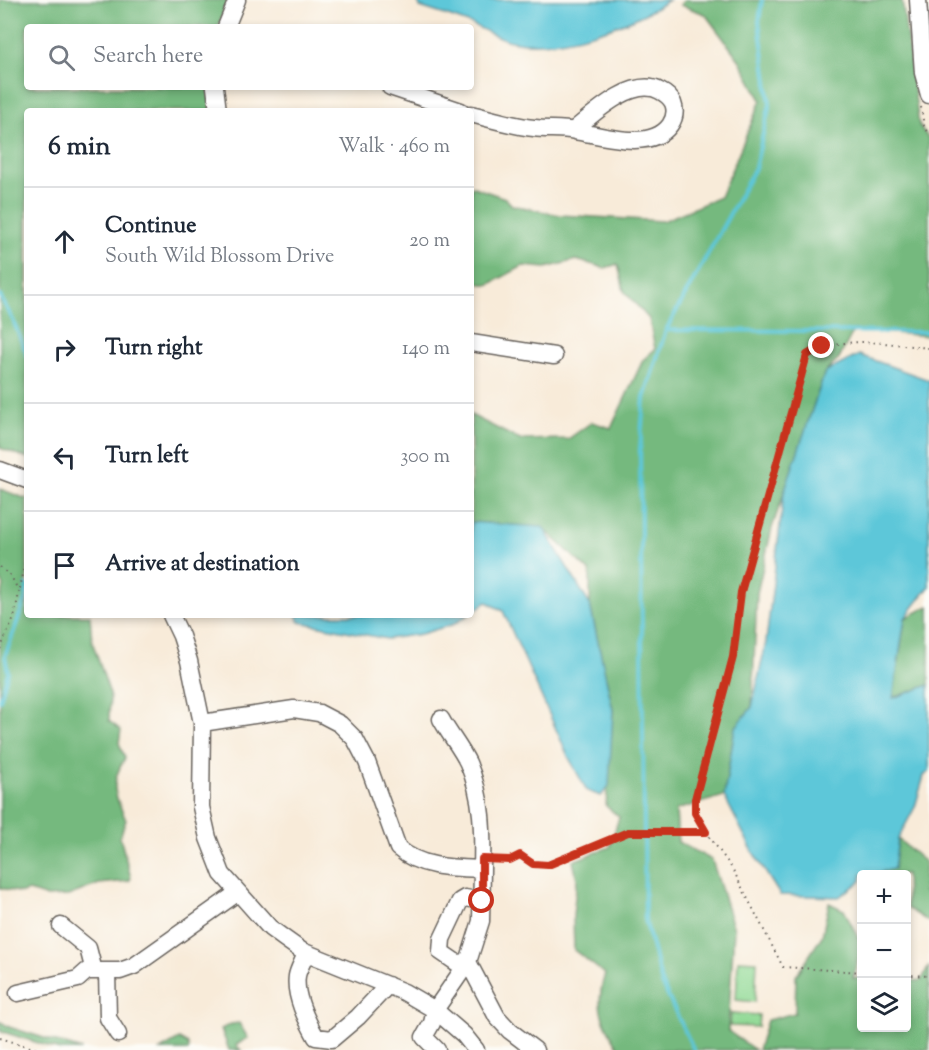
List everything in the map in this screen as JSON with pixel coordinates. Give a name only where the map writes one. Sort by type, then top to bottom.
[{"type":"street","points":[[227,24],[237,0]]},
{"type":"street","points":[[918,0],[923,73],[929,95]]},
{"type":"street","points":[[474,115],[532,128],[574,130],[605,138],[628,140],[661,133],[669,127],[674,118],[675,108],[671,99],[656,88],[636,88],[617,97],[574,130]]},
{"type":"street","points":[[216,90],[218,108]]},
{"type":"street","points":[[399,90],[452,108]]},
{"type":"street","points":[[474,343],[554,356]]},
{"type":"street","points":[[0,470],[24,488]]},
{"type":"street","points":[[172,618],[189,661],[202,723],[201,807],[208,838],[222,874],[270,928],[306,953],[388,985],[435,1010],[464,1035],[476,1050]]},
{"type":"street","points":[[202,723],[294,709],[319,713],[340,724],[355,739],[367,762],[398,848],[407,857],[450,868],[482,864]]},
{"type":"street","points":[[437,1050],[424,1037],[432,1023],[435,1010],[468,962],[481,921],[483,826],[478,792],[467,761],[441,719]]},
{"type":"street","points":[[18,993],[78,979],[96,971],[120,971],[134,966],[237,893]]},
{"type":"street","points":[[468,962],[457,963],[441,952],[440,948],[460,901],[465,898],[482,901]]},
{"type":"street","points":[[61,926],[88,948],[108,1018],[118,1034]]},
{"type":"street","points":[[306,953],[297,976],[298,992],[308,1022],[316,1037],[332,1039],[358,1017],[388,985]]},
{"type":"street","points":[[468,962],[497,1017],[510,1032],[535,1050]]},
{"type":"path","points":[[857,972],[783,967],[732,868],[695,813],[695,799],[733,657],[741,592],[807,355],[822,346],[870,341],[929,348]]},
{"type":"path","points":[[0,567],[11,576],[17,588],[20,588]]},
{"type":"path","points":[[0,649],[14,618],[24,570]]},
{"type":"path","points":[[482,864],[510,860],[520,855],[533,864],[548,865],[628,832],[706,832]]},
{"type":"path","points":[[911,975],[929,976]]},
{"type":"path","points":[[0,1038],[40,1050]]},
{"type":"green space","points":[[0,0],[228,0],[219,24],[24,24],[24,90],[209,90],[211,108],[24,108],[24,457],[0,448]]},
{"type":"green space","points":[[684,0],[902,0],[919,125],[929,139],[929,336],[854,330],[838,360],[825,372],[772,528],[757,593],[752,707],[735,728],[724,796],[676,810],[678,842],[712,860],[734,929],[728,1031],[755,1050],[620,1050],[604,1022],[600,997],[605,974],[574,950],[573,915],[577,879],[573,861],[610,847],[619,817],[606,806],[613,710],[590,605],[590,572],[543,528],[474,522],[474,417],[520,440],[568,439],[592,422],[611,428],[643,360],[655,349],[649,319],[624,291],[618,264],[605,268],[576,260],[546,268],[523,266],[488,285],[474,283],[474,187],[505,198],[512,205],[560,215],[663,221],[720,197],[761,100],[740,61],[705,14],[680,5]]},
{"type":"green space","points":[[0,489],[24,498],[24,618],[90,618],[92,641],[110,694],[109,721],[121,730],[119,743],[125,758],[117,775],[115,789],[126,820],[120,837],[131,878],[129,881],[99,884],[68,896],[47,897],[29,891],[22,893],[0,888],[0,600],[4,586],[0,578]]},
{"type":"green space","points":[[929,606],[929,685],[893,698],[905,618]]},
{"type":"green space","points":[[898,839],[925,862],[924,892],[929,895],[929,922],[911,911],[911,870],[889,870],[894,869]]},
{"type":"green space","points":[[829,903],[844,910],[857,935],[857,964],[853,978],[857,978],[857,1032],[911,1032],[911,980],[921,981],[929,966],[929,1050],[758,1050],[767,1020],[795,1013],[796,976],[822,936]]},
{"type":"green space","points":[[738,960],[757,961],[755,1002],[736,1000]]},
{"type":"green space","points":[[731,1013],[759,1015],[758,1027],[730,1026]]},
{"type":"green space","points":[[0,1021],[9,1027],[82,1050],[60,1050],[0,1031]]},
{"type":"green space","points":[[239,1023],[248,1038],[236,1045],[241,1050],[229,1050],[221,1029]]},
{"type":"green space","points":[[179,1039],[188,1044],[189,1050],[160,1050]]},
{"type":"water","points":[[417,0],[669,0],[635,18],[593,34],[571,39],[529,43],[505,40],[474,24],[420,7]]},
{"type":"water","points":[[859,355],[929,380],[929,587],[905,618],[893,698],[929,685],[929,771],[924,776],[915,807],[898,839],[894,869],[857,870],[857,884],[839,897],[780,895],[754,854],[724,796],[735,728],[752,707],[766,642],[784,492],[825,372]]},
{"type":"water","points":[[474,522],[543,527],[590,605],[613,710],[609,786],[601,796],[587,791],[568,756],[503,611],[487,602],[474,611]]},
{"type":"water","points":[[298,618],[463,618],[454,624],[421,634],[387,639],[300,622]]},
{"type":"waterway","points":[[694,1050],[662,984],[645,919],[640,450],[644,398],[666,330],[755,168],[770,104],[759,22],[762,0]]},
{"type":"waterway","points":[[0,296],[24,348]]},
{"type":"waterway","points":[[666,330],[929,332]]},
{"type":"waterway","points":[[0,700],[8,672],[5,656],[24,603]]},
{"type":"route","points":[[482,901],[482,859],[510,860],[520,855],[533,864],[548,865],[628,832],[706,832],[695,813],[695,799],[733,657],[741,592],[807,355],[822,346]]}]
